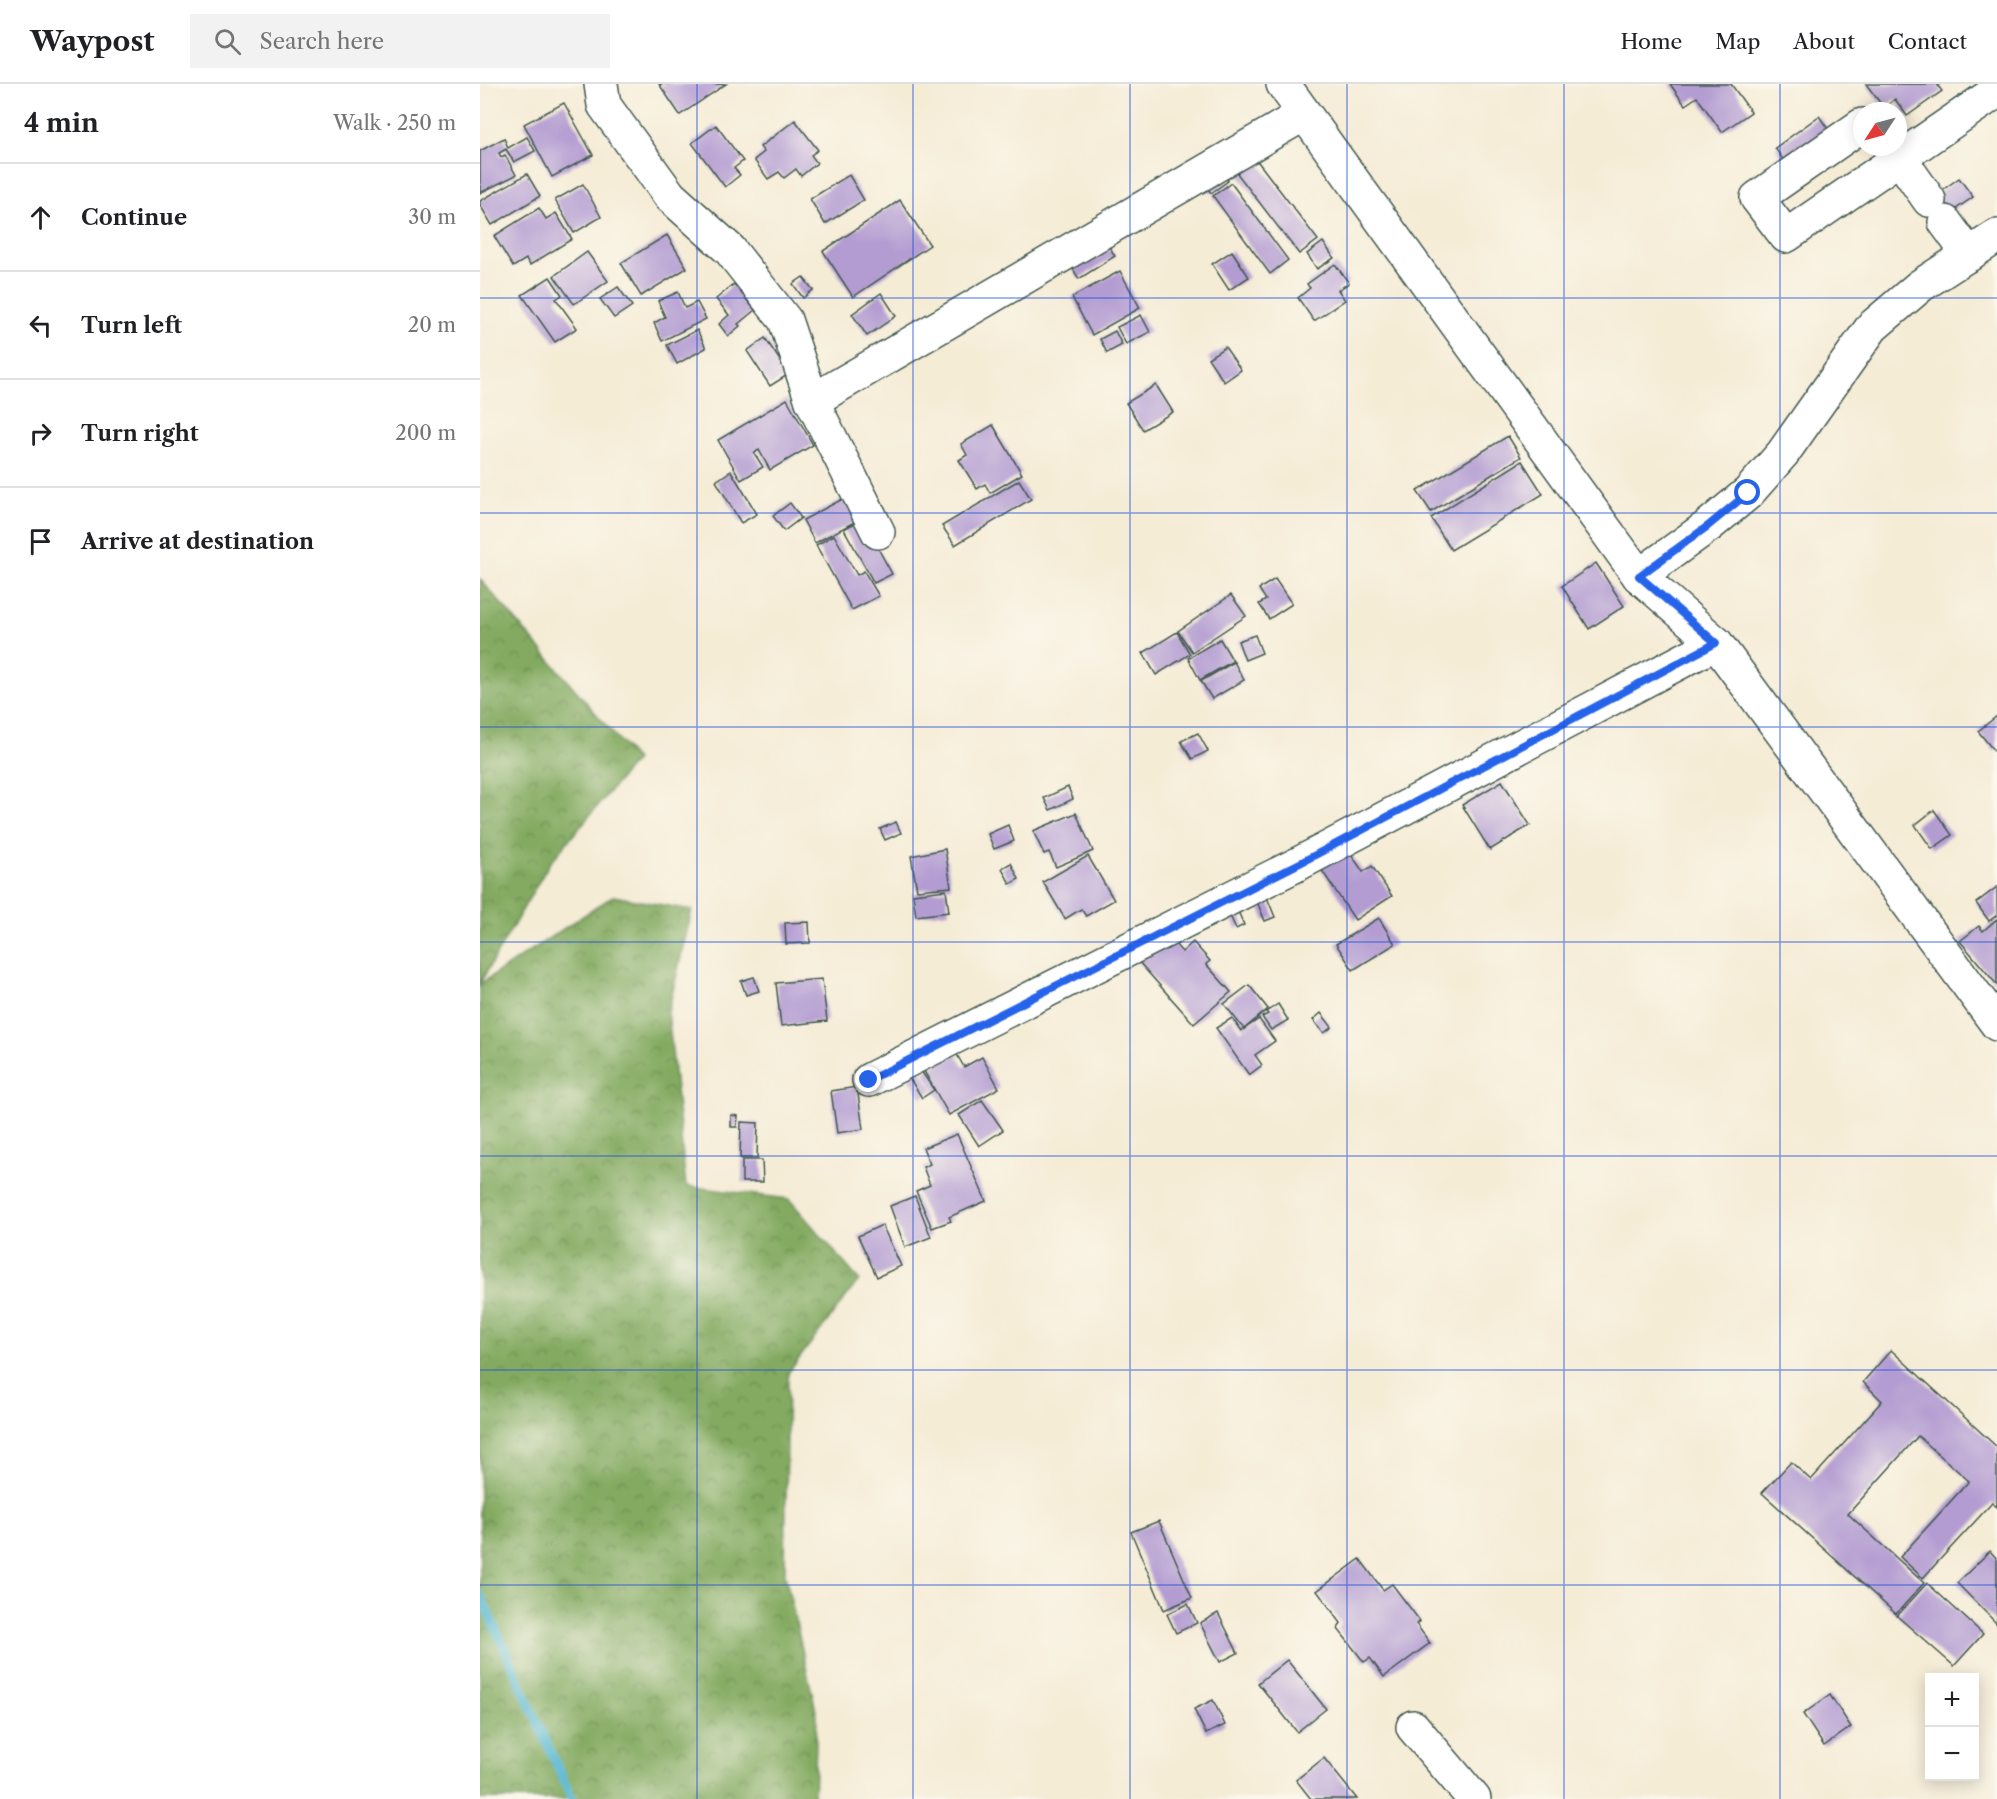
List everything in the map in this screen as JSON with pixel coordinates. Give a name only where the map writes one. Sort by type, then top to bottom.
[{"type":"street","points":[[600,84],[604,105],[670,196],[730,250],[785,320],[812,401],[878,532]]},
{"type":"street","points":[[1283,84],[1639,576],[1716,643],[1997,1024]]},
{"type":"street","points":[[1907,146],[1997,91]]},
{"type":"street","points":[[812,401],[1304,114]]},
{"type":"street","points":[[1853,131],[1757,198],[1786,236],[1892,156]]},
{"type":"street","points":[[1898,156],[1969,255]]},
{"type":"street","points":[[1639,576],[1708,526],[1748,493],[1783,453],[1872,327],[1920,286],[1997,236]]},
{"type":"street","points":[[869,1080],[1300,863],[1716,643]]},
{"type":"street","points":[[1413,1727],[1474,1799]]},
{"type":"green space","points":[[480,579],[636,760],[549,864],[480,983]]},
{"type":"green space","points":[[613,896],[692,910],[668,1012],[686,1186],[789,1199],[859,1280],[788,1373],[785,1574],[817,1715],[814,1799],[480,1799],[480,984]]},
{"type":"building","points":[[659,84],[726,84],[680,115]]},
{"type":"building","points":[[1670,84],[1731,84],[1751,112],[1722,132],[1697,97],[1685,105]]},
{"type":"building","points":[[1866,84],[1940,84],[1938,86],[1942,91],[1907,116],[1907,102],[1897,102],[1895,99],[1891,102],[1880,102]]},
{"type":"building","points":[[564,103],[593,155],[552,177],[524,124]]},
{"type":"building","points":[[1819,116],[1832,135],[1788,167],[1775,148]]},
{"type":"building","points":[[795,120],[818,150],[811,155],[817,163],[801,176],[796,169],[784,178],[779,172],[768,179],[754,160],[764,152],[760,147]]},
{"type":"building","points":[[716,125],[743,161],[734,168],[740,175],[725,187],[692,143]]},
{"type":"building","points":[[527,137],[535,151],[514,162],[506,149],[499,153],[501,157],[505,155],[516,175],[480,193],[480,151],[504,138],[508,148]]},
{"type":"building","points":[[1255,158],[1318,240],[1299,254],[1236,172]]},
{"type":"building","points":[[1221,172],[1228,181],[1211,193],[1204,184]]},
{"type":"building","points":[[527,174],[540,196],[492,225],[480,201]]},
{"type":"building","points":[[849,175],[864,200],[825,224],[810,199]]},
{"type":"building","points":[[1959,178],[1973,197],[1946,216],[1933,197]]},
{"type":"building","points":[[1231,183],[1288,260],[1270,274],[1213,196]]},
{"type":"building","points":[[583,184],[601,217],[574,233],[555,200]]},
{"type":"building","points":[[900,200],[930,245],[853,297],[823,251]]},
{"type":"building","points":[[539,208],[546,219],[556,213],[572,239],[530,265],[526,259],[513,267],[494,236]]},
{"type":"building","points":[[667,235],[687,268],[641,296],[621,263]]},
{"type":"building","points":[[1323,242],[1334,258],[1317,269],[1307,254]]},
{"type":"building","points":[[1107,243],[1115,256],[1079,279],[1071,266]]},
{"type":"building","points":[[1232,251],[1249,277],[1229,290],[1212,264]]},
{"type":"building","points":[[587,252],[608,281],[574,304],[554,276]]},
{"type":"building","points":[[1335,264],[1349,283],[1338,290],[1345,300],[1314,321],[1298,298],[1310,288],[1307,284]]},
{"type":"building","points":[[1120,271],[1140,308],[1092,335],[1072,297]]},
{"type":"building","points":[[550,277],[562,295],[556,299],[577,328],[555,342],[522,295]]},
{"type":"building","points":[[803,277],[813,290],[803,298],[793,284]]},
{"type":"building","points":[[734,284],[755,310],[728,336],[719,324],[729,315],[716,299]]},
{"type":"building","points":[[618,287],[632,306],[614,318],[600,299]]},
{"type":"building","points":[[678,292],[685,308],[697,302],[706,319],[662,341],[654,323],[665,317],[658,301]]},
{"type":"building","points":[[881,293],[896,316],[867,336],[852,314]]},
{"type":"building","points":[[1141,315],[1150,332],[1126,344],[1117,327]]},
{"type":"building","points":[[697,330],[706,348],[677,364],[667,345]]},
{"type":"building","points":[[1115,331],[1122,345],[1107,353],[1100,339]]},
{"type":"building","points":[[765,338],[789,374],[770,386],[747,351]]},
{"type":"building","points":[[1225,347],[1241,370],[1224,382],[1208,358]]},
{"type":"building","points":[[1156,385],[1173,412],[1143,430],[1126,403]]},
{"type":"building","points":[[787,399],[813,445],[770,470],[759,450],[754,453],[763,467],[741,480],[718,440]]},
{"type":"building","points":[[993,425],[1022,474],[990,493],[985,484],[977,489],[959,460],[967,455],[961,444]]},
{"type":"building","points":[[1508,436],[1521,457],[1431,512],[1417,491]]},
{"type":"building","points":[[1522,461],[1543,494],[1451,550],[1431,518]]},
{"type":"building","points":[[731,471],[757,514],[741,523],[716,481]]},
{"type":"building","points":[[1019,480],[1031,499],[955,545],[942,526]]},
{"type":"building","points":[[852,494],[864,517],[815,543],[803,520]]},
{"type":"building","points":[[790,503],[801,518],[784,531],[773,516]]},
{"type":"building","points":[[862,519],[892,574],[874,583],[844,529]]},
{"type":"building","points":[[834,535],[857,575],[864,571],[879,596],[852,610],[816,545]]},
{"type":"building","points":[[1596,563],[1624,606],[1589,629],[1562,586]]},
{"type":"building","points":[[1275,579],[1292,604],[1269,619],[1259,604],[1266,600],[1259,589]]},
{"type":"building","points":[[1231,595],[1246,616],[1192,652],[1178,631]]},
{"type":"building","points":[[1177,632],[1190,654],[1156,675],[1143,653]]},
{"type":"building","points":[[1255,635],[1262,653],[1245,660],[1238,641]]},
{"type":"building","points":[[1220,639],[1233,661],[1200,680],[1188,658]]},
{"type":"building","points":[[1234,662],[1244,680],[1212,699],[1201,681]]},
{"type":"building","points":[[1997,716],[1997,748],[1994,751],[1978,731]]},
{"type":"building","points":[[1198,733],[1208,751],[1192,759],[1181,741]]},
{"type":"building","points":[[1502,781],[1530,825],[1490,850],[1462,805]]},
{"type":"building","points":[[1068,787],[1073,799],[1050,810],[1044,798]]},
{"type":"building","points":[[1934,810],[1952,835],[1932,849],[1915,825]]},
{"type":"building","points":[[1076,813],[1093,851],[1056,867],[1049,852],[1044,854],[1033,831]]},
{"type":"building","points":[[896,822],[901,833],[885,840],[880,829]]},
{"type":"building","points":[[1008,825],[1014,841],[994,849],[988,834]]},
{"type":"building","points":[[1347,848],[1363,872],[1372,866],[1392,896],[1355,920],[1319,866]]},
{"type":"building","points":[[945,849],[951,887],[917,890],[911,856]]},
{"type":"building","points":[[1088,856],[1114,900],[1086,916],[1081,909],[1065,919],[1043,882]]},
{"type":"building","points":[[1011,863],[1019,879],[1010,884],[1002,868]]},
{"type":"building","points":[[1997,887],[1997,915],[1989,921],[1976,903]]},
{"type":"building","points":[[946,890],[949,912],[916,916],[913,894]]},
{"type":"building","points":[[1266,895],[1275,917],[1265,921],[1256,899]]},
{"type":"building","points":[[1237,909],[1244,925],[1236,929],[1229,913]]},
{"type":"building","points":[[1379,918],[1395,944],[1353,970],[1336,944]]},
{"type":"building","points":[[1997,919],[1997,985],[1960,941],[1979,926],[1983,931]]},
{"type":"building","points":[[809,922],[810,943],[786,944],[785,923]]},
{"type":"building","points":[[1167,935],[1182,952],[1193,942],[1210,961],[1206,964],[1231,992],[1194,1024],[1138,961]]},
{"type":"building","points":[[754,977],[759,991],[746,995],[741,981]]},
{"type":"building","points":[[822,979],[827,1021],[781,1026],[776,983]]},
{"type":"building","points":[[1249,985],[1268,1009],[1244,1029],[1224,1004]]},
{"type":"building","points":[[1278,1004],[1288,1020],[1271,1030],[1262,1017]]},
{"type":"building","points":[[1321,1013],[1332,1027],[1324,1033],[1313,1020]]},
{"type":"building","points":[[1232,1018],[1241,1031],[1259,1019],[1275,1041],[1255,1055],[1262,1065],[1249,1075],[1216,1028]]},
{"type":"building","points":[[956,1053],[964,1067],[982,1057],[999,1088],[949,1115],[924,1071]]},
{"type":"building","points":[[919,1068],[934,1090],[922,1098],[908,1076]]},
{"type":"building","points":[[857,1087],[863,1129],[837,1133],[831,1091]]},
{"type":"building","points":[[982,1100],[1003,1130],[979,1146],[959,1115]]},
{"type":"building","points":[[731,1115],[738,1116],[737,1127],[731,1127]]},
{"type":"building","points":[[741,1122],[758,1123],[757,1158],[740,1158]]},
{"type":"building","points":[[957,1134],[986,1201],[949,1217],[951,1221],[932,1228],[916,1191],[930,1185],[923,1167],[930,1164],[923,1148]]},
{"type":"building","points":[[742,1160],[762,1160],[763,1182],[742,1182]]},
{"type":"building","points":[[915,1196],[931,1237],[905,1247],[890,1206]]},
{"type":"building","points":[[882,1225],[901,1266],[877,1277],[858,1236]]},
{"type":"building","points":[[1891,1350],[1997,1447],[1997,1507],[1992,1503],[1923,1578],[1900,1557],[1969,1481],[1918,1436],[1848,1514],[1924,1583],[1896,1614],[1762,1493],[1791,1462],[1811,1480],[1882,1401],[1863,1382]]},
{"type":"building","points":[[1159,1521],[1192,1598],[1164,1610],[1131,1532]]},
{"type":"building","points":[[1990,1551],[1997,1559],[1997,1624],[1957,1583]]},
{"type":"building","points":[[1360,1559],[1383,1590],[1392,1584],[1420,1621],[1416,1624],[1430,1643],[1384,1677],[1370,1658],[1364,1662],[1338,1629],[1341,1623],[1317,1591]]},
{"type":"building","points":[[1927,1583],[1983,1634],[1954,1666],[1897,1616]]},
{"type":"building","points":[[1188,1604],[1197,1623],[1176,1633],[1167,1614]]},
{"type":"building","points":[[1218,1613],[1238,1653],[1220,1662],[1200,1623]]},
{"type":"building","points":[[1287,1660],[1326,1709],[1297,1732],[1258,1683]]},
{"type":"building","points":[[1830,1695],[1851,1727],[1824,1746],[1803,1714]]},
{"type":"building","points":[[1213,1700],[1225,1725],[1206,1734],[1194,1709]]},
{"type":"building","points":[[1324,1758],[1357,1799],[1311,1799],[1296,1780]]},
{"type":"waterway","points":[[480,1594],[572,1799]]},
{"type":"route","points":[[869,1080],[1300,863],[1716,643],[1639,576],[1708,526],[1748,493]]}]
